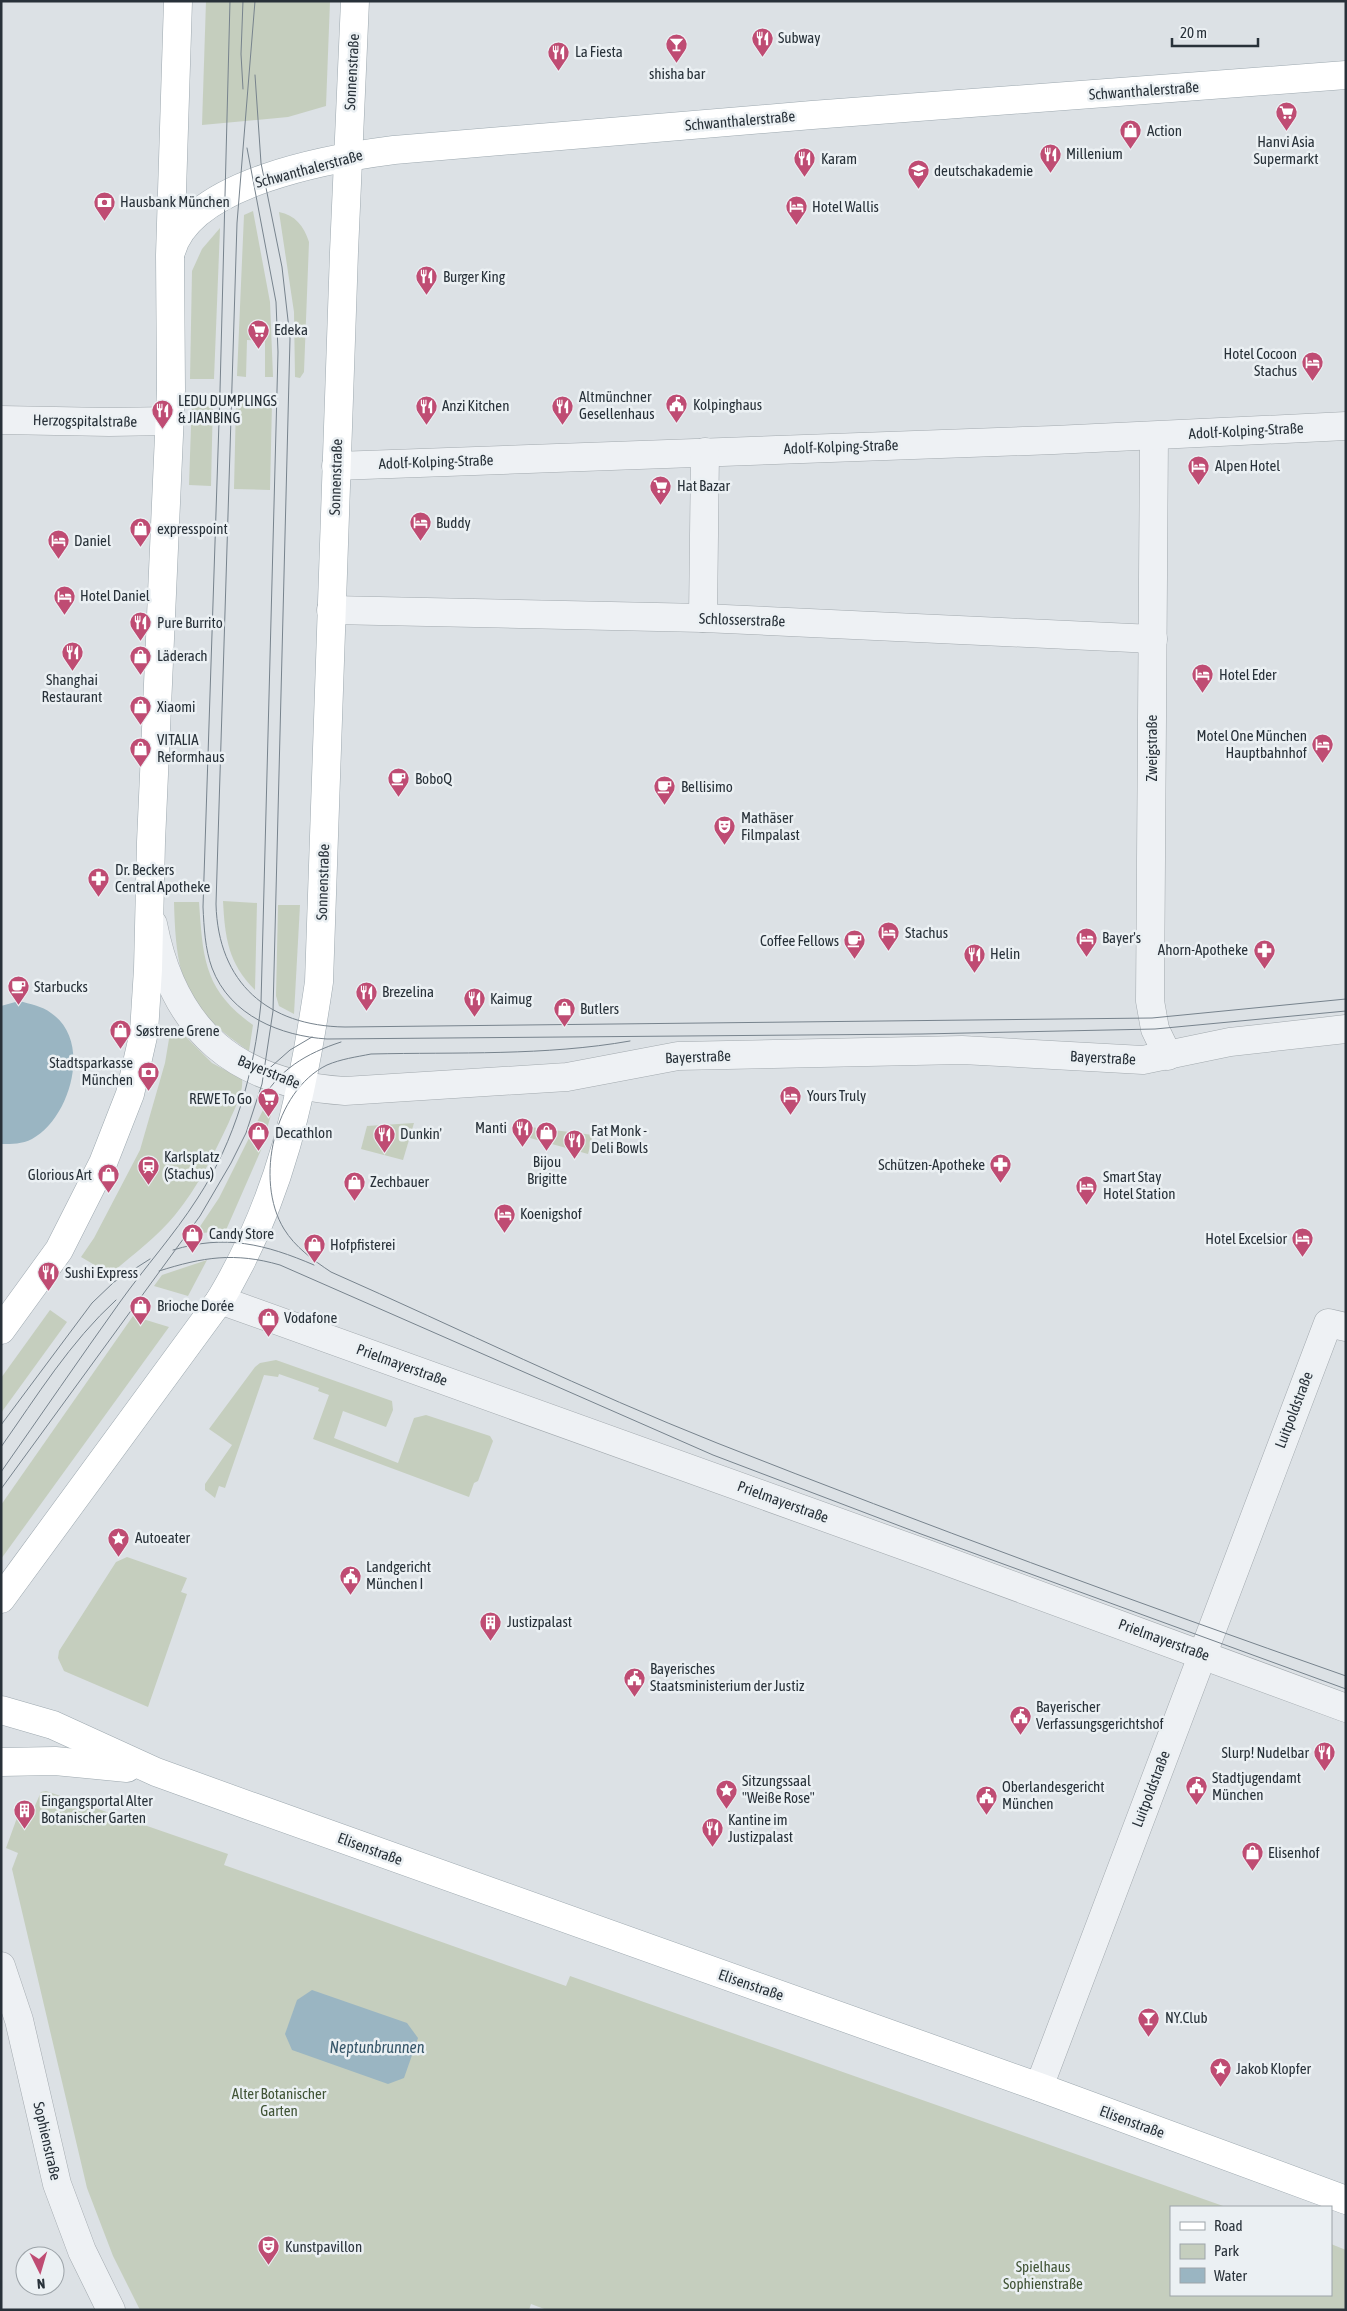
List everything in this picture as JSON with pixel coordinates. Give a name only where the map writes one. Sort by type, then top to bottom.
[{"type":"main road","points":[[1,1330],[59,1250],[103,1163],[130,1094],[139,1061],[144,1032],[170,421],[170,255],[178,1]]},
{"type":"main road","name":"Sonnenstraße","points":[[300,1086],[317,991],[320,953],[336,466],[355,1]]},
{"type":"main road","name":"Schwanthalerstraße","points":[[170,255],[175,240],[196,213],[225,194],[276,175],[348,156],[394,150],[718,122],[1346,75]]},
{"type":"main road","points":[[1,1599],[220,1300],[244,1256],[271,1198],[289,1140],[300,1086]]},
{"type":"main road","name":"Elisenstraße","points":[[1,1710],[53,1725],[156,1772],[568,1921],[1038,2087],[1346,2200]]},
{"type":"main road","name":"Elisenstraße","points":[[1,1762],[76,1762],[156,1772]]},
{"type":"street","name":"Herzogspitalstraße","points":[[1,420],[170,421]]},
{"type":"street","name":"Adolf-Kolping-Straße","points":[[336,466],[1154,436],[1346,426]]},
{"type":"street","name":"Zweigstraße","points":[[1154,436],[1150,1001],[1155,1029],[1168,1056]]},
{"type":"street","points":[[703,618],[705,452]]},
{"type":"street","name":"Schlosserstraße","points":[[331,610],[703,618],[1153,639]]},
{"type":"street","name":"Bayerstraße","points":[[150,908],[159,951],[174,992],[198,1030],[220,1050],[242,1063],[300,1086],[345,1091],[567,1078],[678,1056],[962,1050],[1144,1060],[1230,1042],[1346,1029]]},
{"type":"street","name":"Prielmayerstraße","points":[[220,1300],[1202,1654],[1346,1708]]},
{"type":"street","name":"Luitpoldstraße","points":[[1038,2087],[1202,1654],[1337,1325]]},
{"type":"street","name":"Sophienstraße","points":[[1,1966],[19,2020],[57,2184],[82,2251],[111,2310]]},
{"type":"green space","points":[[206,1],[330,1],[326,106],[288,117],[202,125]]},
{"type":"green space","points":[[253,211],[270,302],[273,377],[265,377],[265,341],[247,340],[246,377],[237,376],[244,215]]},
{"type":"green space","points":[[279,212],[285,213],[298,222],[309,242],[304,372],[300,378],[295,377],[294,312]]},
{"type":"green space","points":[[220,228],[214,379],[190,379],[192,271],[202,249]]},
{"type":"green space","points":[[192,397],[213,398],[211,486],[189,485]]},
{"type":"green space","points":[[236,402],[272,403],[270,490],[234,489]]},
{"type":"green space","points":[[223,901],[257,903],[255,990],[239,970],[230,949],[225,927]]},
{"type":"green space","points":[[174,902],[199,902],[202,940],[209,972],[215,986],[224,999],[253,1025],[249,1051],[210,1020],[197,1005],[188,989],[181,971],[177,952]]},
{"type":"green space","points":[[278,905],[300,905],[294,1014],[279,1006],[276,996]]},
{"type":"green space","points":[[175,1032],[181,1032],[212,1063],[242,1079],[240,1095],[211,1158],[183,1204],[160,1231],[110,1274],[81,1257],[94,1238],[140,1150],[165,1063],[169,1039]]},
{"type":"green space","points":[[267,1102],[274,1104],[261,1150],[226,1230],[195,1234],[219,1198]]},
{"type":"green space","points":[[414,1123],[403,1160],[361,1149],[367,1126]]},
{"type":"green space","points":[[514,1125],[593,1135],[588,1154],[512,1133]]},
{"type":"green space","points":[[207,1260],[188,1296],[154,1286],[162,1275]]},
{"type":"green space","points":[[50,1310],[67,1322],[1,1413],[1,1378]]},
{"type":"green space","points":[[133,1316],[169,1327],[1,1559],[1,1505]]},
{"type":"green space","points":[[276,1360],[392,1401],[393,1410],[386,1427],[343,1411],[334,1438],[398,1463],[414,1418],[426,1415],[490,1436],[493,1441],[478,1481],[474,1483],[469,1497],[313,1439],[329,1395],[318,1391],[319,1388],[279,1374],[278,1377],[264,1375],[225,1488],[219,1486],[215,1498],[205,1490],[205,1484],[232,1445],[209,1429],[255,1367],[260,1363]]},
{"type":"green space","points":[[127,1557],[187,1578],[181,1592],[187,1594],[148,1707],[64,1671],[58,1658],[59,1651],[116,1562]]},
{"type":"green space","name":"Alter Botanischer Garten","points":[[46,1791],[228,1854],[224,1865],[566,1986],[570,1976],[1223,2206],[1170,2206],[1170,2296],[1332,2296],[1332,2244],[1346,2250],[1346,2310],[547,2310],[531,2304],[529,2310],[140,2310],[113,2256],[87,2188],[12,1869],[18,1853],[6,1848],[22,1804],[34,1808],[41,1792]]},
{"type":"water","points":[[19,1001],[51,1013],[64,1026],[71,1042],[73,1060],[72,1079],[66,1098],[57,1115],[45,1129],[28,1141],[2,1144],[1,1006]]},
{"type":"water","name":"Neptunbrunnen","points":[[312,1990],[407,2023],[418,2038],[404,2078],[388,2084],[292,2050],[285,2034],[297,2000]]},
{"type":"tram line","points":[[230,1],[220,391],[203,907],[206,946],[212,968],[220,985],[244,1011],[275,1028],[310,1037],[327,1039],[921,1034],[1155,1029],[1346,1011]]},
{"type":"tram line","points":[[243,1],[241,54],[243,89]]},
{"type":"tram line","points":[[255,1],[237,223],[216,904],[219,932],[226,956],[237,977],[252,995],[271,1008],[293,1018],[317,1025],[345,1027],[1152,1018],[1346,999]]},
{"type":"tram line","points":[[1,1489],[200,1216],[246,1133],[262,1084],[273,1011],[290,338],[282,267],[261,163],[255,75]]},
{"type":"tram line","points":[[1,1472],[120,1302],[188,1212],[211,1176],[233,1129],[254,1054],[261,1003],[278,352],[276,302],[247,148]]},
{"type":"tram line","points":[[264,1073],[290,1050],[312,1037]]},
{"type":"tram line","points":[[630,1041],[598,1046],[533,1051],[371,1054],[327,1065],[309,1078],[294,1095],[282,1115],[274,1138],[270,1162],[271,1186],[275,1209],[284,1229],[288,1236],[311,1258],[331,1272],[668,1423],[795,1474],[952,1533],[1346,1676]]},
{"type":"tram line","points":[[260,1104],[275,1082],[294,1064],[328,1046],[341,1042]]},
{"type":"tram line","points":[[173,1250],[192,1245],[228,1242],[262,1247],[314,1265]]},
{"type":"tram line","points":[[159,1271],[190,1262],[234,1257],[280,1265],[713,1455],[921,1534],[1346,1689]]},
{"type":"tram line","points":[[1,1425],[92,1303],[114,1282],[150,1259]]},
{"type":"tram line","points":[[1,1447],[69,1352],[99,1316],[116,1300]]},
{"type":"place","name":"Subway","points":[[762,57]]},
{"type":"place","name":"shisha bar","points":[[677,64]]},
{"type":"place","name":"La Fiesta","points":[[559,71]]},
{"type":"place","name":"Hanvi Asia Supermarkt","points":[[1286,132]]},
{"type":"place","name":"Action","points":[[1131,150]]},
{"type":"place","name":"Millenium","points":[[1050,173]]},
{"type":"place","name":"Karam","points":[[805,178]]},
{"type":"place","name":"deutschakademie","points":[[918,190]]},
{"type":"place","name":"Hausbank München","points":[[104,221]]},
{"type":"place","name":"Hotel Wallis","points":[[796,226]]},
{"type":"place","name":"Burger King","points":[[427,296]]},
{"type":"place","name":"Edeka","points":[[258,349]]},
{"type":"place","name":"Hotel Cocoon Stachus","points":[[1313,382]]},
{"type":"place","name":"Kolpinghaus","points":[[677,424]]},
{"type":"place","name":"Anzi Kitchen","points":[[426,425]]},
{"type":"place","name":"Altmünchner Gesellenhaus","points":[[563,425]]},
{"type":"place","name":"LEDU DUMPLINGS & JIANBING","points":[[162,429]]},
{"type":"place","name":"Alpen Hotel","points":[[1199,485]]},
{"type":"place","name":"Hat Bazar","points":[[661,505]]},
{"type":"place","name":"Buddy","points":[[420,542]]},
{"type":"place","name":"expresspoint","points":[[141,548]]},
{"type":"place","name":"Daniel","points":[[58,560]]},
{"type":"place","name":"Hotel Daniel","points":[[64,615]]},
{"type":"place","name":"Pure Burrito","points":[[141,642]]},
{"type":"place","name":"Shanghai Restaurant","points":[[72,671]]},
{"type":"place","name":"Läderach","points":[[141,675]]},
{"type":"place","name":"Hotel Eder","points":[[1203,694]]},
{"type":"place","name":"Xiaomi","points":[[141,726]]},
{"type":"place","name":"Motel One München Hauptbahnhof","points":[[1323,764]]},
{"type":"place","name":"VITALIA Reformhaus","points":[[141,768]]},
{"type":"place","name":"BoboQ","points":[[399,798]]},
{"type":"place","name":"Bellisimo","points":[[665,806]]},
{"type":"place","name":"Mathäser Filmpalast","points":[[725,846]]},
{"type":"place","name":"Dr. Beckers Central Apotheke","points":[[99,898]]},
{"type":"place","name":"Stachus","points":[[889,952]]},
{"type":"place","name":"Bayer's","points":[[1086,957]]},
{"type":"place","name":"Coffee Fellows","points":[[855,960]]},
{"type":"place","name":"Ahorn-Apotheke","points":[[1264,969]]},
{"type":"place","name":"Helin","points":[[974,973]]},
{"type":"place","name":"Starbucks","points":[[18,1006]]},
{"type":"place","name":"Brezelina","points":[[366,1011]]},
{"type":"place","name":"Kaimug","points":[[474,1018]]},
{"type":"place","name":"Butlers","points":[[564,1028]]},
{"type":"place","name":"Søstrene Grene","points":[[120,1050]]},
{"type":"place","name":"Stadtsparkasse München","points":[[149,1091]]},
{"type":"place","name":"Yours Truly","points":[[791,1115]]},
{"type":"place","name":"REWE To Go","points":[[268,1118]]},
{"type":"place","name":"Manti","points":[[523,1147]]},
{"type":"place","name":"Decathlon","points":[[259,1152]]},
{"type":"place","name":"Bijou Brigitte","points":[[547,1152]]},
{"type":"place","name":"Dunkin'","points":[[384,1153]]},
{"type":"place","name":"Fat Monk - Deli Bowls","points":[[575,1159]]},
{"type":"place","name":"Schützen-Apotheke","points":[[1001,1184]]},
{"type":"place","name":"Karlsplatz (Stachus)","points":[[148,1185]]},
{"type":"place","name":"Glorious Art","points":[[108,1194]]},
{"type":"place","name":"Zechbauer","points":[[354,1201]]},
{"type":"place","name":"Smart Stay Hotel Station","points":[[1087,1205]]},
{"type":"place","name":"Koenigshof","points":[[504,1233]]},
{"type":"place","name":"Candy Store","points":[[193,1253]]},
{"type":"place","name":"Hotel Excelsior","points":[[1303,1258]]},
{"type":"place","name":"Hofpfisterei","points":[[314,1264]]},
{"type":"place","name":"Sushi Express","points":[[49,1292]]},
{"type":"place","name":"Brioche Dorée","points":[[141,1325]]},
{"type":"place","name":"Vodafone","points":[[268,1337]]},
{"type":"place","name":"Autoeater","points":[[119,1557]]},
{"type":"place","name":"Landgericht München I","points":[[350,1595]]},
{"type":"place","name":"Justizpalast","points":[[491,1641]]},
{"type":"place","name":"Bayerisches Staatsministerium der Justiz","points":[[634,1697]]},
{"type":"place","name":"Bayerischer Verfassungsgerichtshof","points":[[1020,1735]]},
{"type":"place","name":"Slurp! Nudelbar","points":[[1325,1772]]},
{"type":"place","name":"Stadtjugendamt München","points":[[1196,1806]]},
{"type":"place","name":"Sitzungssaal \"Weiße Rose\"","points":[[726,1809]]},
{"type":"place","name":"Oberlandesgericht München","points":[[986,1815]]},
{"type":"place","name":"Eingangsportal Alter Botanischer Garten","points":[[25,1829]]},
{"type":"place","name":"Kantine im Justizpalast","points":[[712,1848]]},
{"type":"place","name":"Elisenhof","points":[[1252,1872]]},
{"type":"place","name":"NY.Club","points":[[1149,2037]]},
{"type":"place","name":"Jakob Klopfer","points":[[1220,2088]]},
{"type":"place","name":"Kunstpavillon","points":[[269,2266]]},
{"type":"park label","name":"Spielhaus Sophienstraße","points":[[1043,2276]]}]
